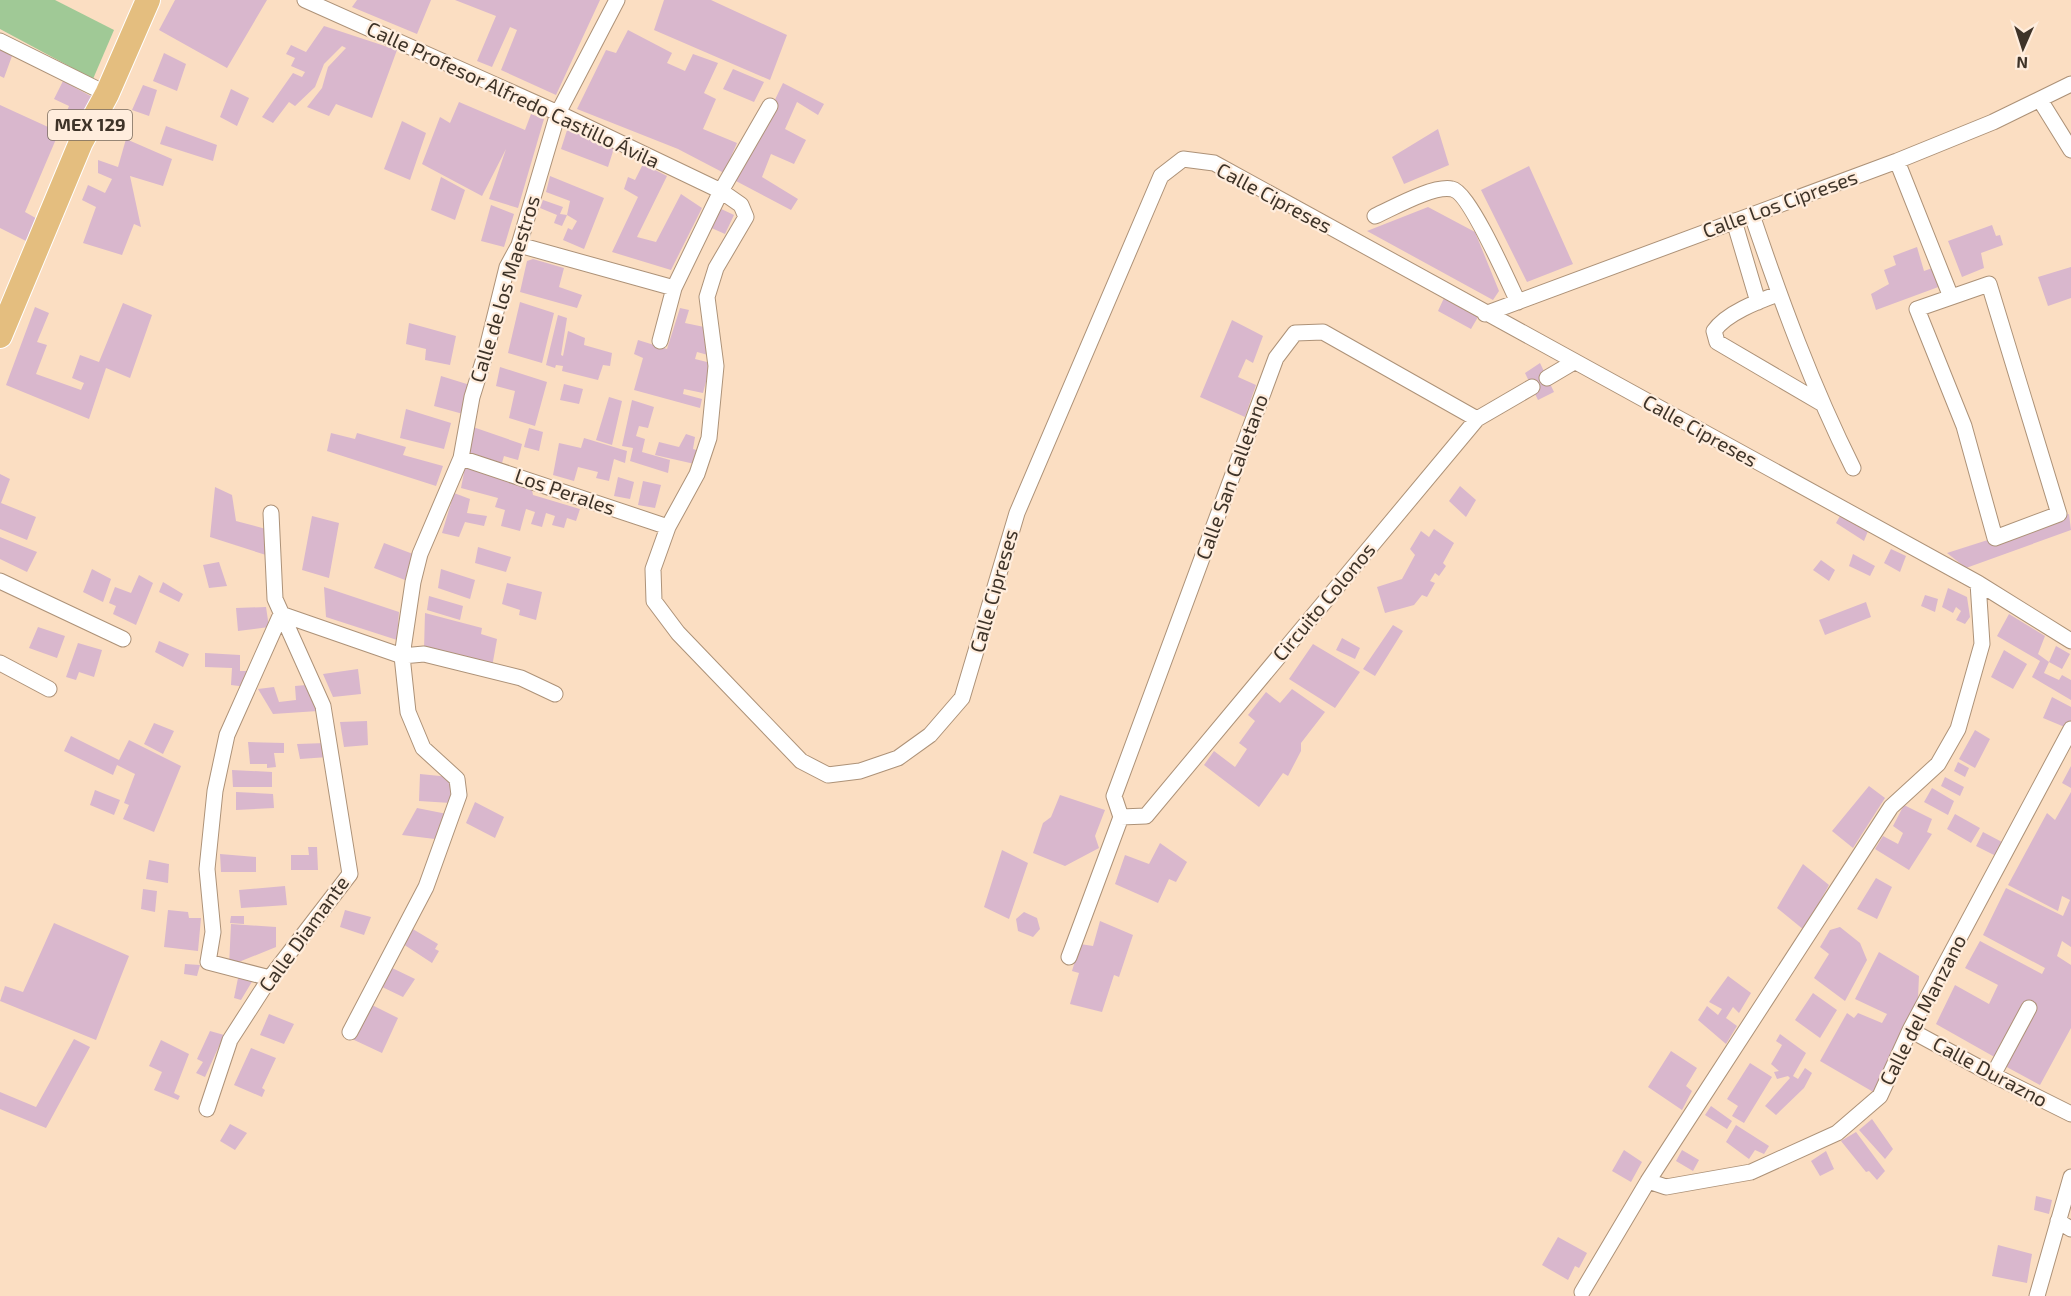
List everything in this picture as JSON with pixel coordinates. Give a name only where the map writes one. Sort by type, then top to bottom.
[{"type":"main road","name":"MEX 129","points":[[0,336],[81,142],[107,93],[148,0]]},
{"type":"street","name":"Calle Profesor Alfredo Castillo Ávila","points":[[305,0],[558,113],[721,191],[741,205],[746,217],[716,268],[707,297]]},
{"type":"street","name":"Calle de los Maestros","points":[[350,1032],[426,887],[459,795],[457,779],[423,748],[408,712],[402,656],[413,582],[420,554],[461,458],[472,397],[486,352],[507,267],[519,244],[558,113],[617,0]]},
{"type":"street","points":[[0,41],[107,93]]},
{"type":"street","name":"Calle Los Cipreses","points":[[1485,314],[1897,161],[1993,122],[2071,84]]},
{"type":"street","points":[[2040,100],[2071,150]]},
{"type":"street","points":[[660,341],[674,288],[721,191],[770,106]]},
{"type":"street","name":"Calle Cipreses","points":[[707,297],[716,366],[709,438],[697,474],[668,527],[653,569],[654,601],[678,633],[801,762],[828,775],[860,771],[898,758],[930,735],[962,698],[1017,513],[1161,176],[1183,159],[1214,163],[1978,583],[2071,641]]},
{"type":"street","points":[[1897,161],[1951,297]]},
{"type":"street","points":[[1375,216],[1435,190],[1452,189],[1462,194],[1493,249],[1518,302]]},
{"type":"street","points":[[1752,215],[1778,294],[1821,403],[1853,468]]},
{"type":"street","points":[[1734,221],[1758,302]]},
{"type":"street","points":[[519,244],[674,288]]},
{"type":"street","points":[[1989,284],[2059,514],[1995,538],[1964,426],[1917,309],[1951,297],[1989,284]]},
{"type":"street","points":[[1778,294],[1720,322],[1714,331],[1717,342],[1821,403]]},
{"type":"street","name":"Calle San Calletano","points":[[1121,817],[1114,796],[1276,358],[1295,333],[1323,332],[1477,418]]},
{"type":"street","points":[[1547,378],[1574,362]]},
{"type":"street","name":"Circuito Colonos","points":[[1121,817],[1146,816],[1477,418],[1532,387]]},
{"type":"street","name":"Los Perales","points":[[461,458],[668,527]]},
{"type":"street","name":"Calle Diamante","points":[[207,1109],[230,1040],[270,978],[350,874],[323,706],[275,599],[271,513]]},
{"type":"street","points":[[0,581],[123,639]]},
{"type":"street","points":[[1582,1292],[1648,1181],[1891,807],[1938,764],[1958,729],[1982,644],[1978,583]]},
{"type":"street","points":[[270,978],[208,962],[213,932],[207,869],[215,791],[227,735],[281,614],[402,656],[424,654],[521,678],[555,694]]},
{"type":"street","points":[[0,663],[49,689]]},
{"type":"street","name":"Calle del Manzano","points":[[1648,1181],[1666,1187],[1751,1172],[1837,1133],[1880,1096],[1910,1030],[2071,729]]},
{"type":"street","points":[[1069,957],[1121,817]]},
{"type":"street","points":[[1993,1075],[2029,1008]]},
{"type":"street","name":"Calle Durazno","points":[[1910,1030],[2071,1114]]},
{"type":"street","points":[[2037,1296],[2071,1177]]},
{"type":"street","points":[[2058,1221],[2071,1229]]},
{"type":"green space","points":[[0,0],[55,0],[114,30],[93,79],[0,29]]},
{"type":"building","points":[[175,0],[267,0],[227,68],[159,30]]},
{"type":"building","points":[[357,0],[431,0],[417,34],[352,7]]},
{"type":"building","points":[[455,0],[600,0],[556,95],[501,70],[517,30],[510,27],[492,67],[477,61],[496,16]]},
{"type":"building","points":[[664,0],[711,0],[787,35],[770,80],[654,30]]},
{"type":"building","points":[[324,26],[397,50],[372,118],[336,104],[329,116],[307,107],[322,88],[328,67],[346,48],[342,46],[324,64],[315,87],[295,106],[289,102],[273,123],[262,117],[293,73],[302,77],[305,72],[291,66],[295,58],[286,54],[291,45],[306,52]]},
{"type":"building","points":[[628,30],[672,53],[667,63],[685,71],[693,54],[718,63],[704,93],[716,99],[703,129],[737,143],[724,173],[678,149],[577,109],[606,50],[616,53]]},
{"type":"building","points":[[0,49],[12,56],[4,78],[0,76]]},
{"type":"building","points":[[164,53],[186,64],[177,91],[153,81]]},
{"type":"building","points":[[733,69],[764,82],[754,102],[723,89]]},
{"type":"building","points":[[63,81],[96,99],[75,137],[59,131],[69,106],[54,99]]},
{"type":"building","points":[[783,83],[824,104],[818,115],[797,102],[785,129],[806,140],[794,164],[771,154],[762,177],[798,199],[791,210],[736,181]]},
{"type":"building","points":[[143,85],[157,90],[149,116],[132,110]]},
{"type":"building","points":[[231,89],[249,98],[237,126],[220,117]]},
{"type":"building","points":[[459,102],[525,130],[531,114],[544,119],[518,208],[489,199],[506,149],[482,196],[422,164],[440,117],[450,123]]},
{"type":"building","points":[[0,105],[59,132],[25,212],[41,221],[32,244],[0,228]]},
{"type":"building","points":[[402,121],[426,133],[410,180],[384,169]]},
{"type":"building","points":[[569,124],[616,142],[608,167],[561,149]]},
{"type":"building","points":[[166,126],[217,145],[213,161],[160,144]]},
{"type":"building","points":[[1438,129],[1449,165],[1404,184],[1392,157]]},
{"type":"building","points":[[126,139],[172,159],[163,186],[130,176],[141,227],[134,224],[122,255],[83,243],[96,207],[82,200],[88,185],[105,193],[112,179],[98,173],[98,160],[118,167]]},
{"type":"building","points":[[643,164],[667,176],[637,237],[656,242],[681,194],[702,208],[671,270],[612,252],[638,197],[624,189],[628,177],[635,180]]},
{"type":"building","points":[[1529,166],[1573,264],[1527,282],[1481,190]]},
{"type":"building","points":[[550,176],[604,198],[584,249],[563,240],[568,228],[572,230],[577,221],[567,215],[570,201],[546,192]]},
{"type":"building","points":[[441,177],[465,190],[455,220],[431,210]]},
{"type":"building","points":[[543,200],[563,207],[560,214],[567,215],[562,226],[554,223],[557,215],[540,208]]},
{"type":"building","points":[[491,205],[514,214],[504,247],[481,241]]},
{"type":"building","points":[[717,207],[734,215],[725,234],[707,226]]},
{"type":"building","points":[[1428,207],[1475,232],[1499,291],[1493,300],[1367,231]]},
{"type":"building","points":[[1992,225],[1996,236],[2000,235],[2003,245],[1981,253],[1984,268],[1962,277],[1948,241]]},
{"type":"building","points":[[1917,247],[1924,271],[1935,267],[1941,286],[1876,310],[1871,294],[1889,284],[1884,270],[1896,265],[1893,256]]},
{"type":"building","points":[[533,259],[564,268],[559,287],[582,295],[577,308],[520,292],[527,261]]},
{"type":"building","points":[[2071,267],[2071,298],[2048,306],[2038,277]]},
{"type":"building","points":[[1444,298],[1478,317],[1471,329],[1438,311]]},
{"type":"building","points":[[520,302],[554,313],[542,363],[508,353]]},
{"type":"building","points":[[123,303],[152,315],[130,378],[106,368],[89,419],[6,385],[35,307],[49,313],[37,342],[47,345],[36,374],[81,390],[84,383],[72,378],[80,355],[99,362]]},
{"type":"building","points":[[680,308],[689,310],[685,323],[709,328],[708,355],[697,352],[695,359],[711,363],[703,393],[684,389],[683,394],[702,399],[700,408],[634,390],[643,358],[634,354],[638,340],[667,349]]},
{"type":"building","points":[[558,315],[567,318],[561,355],[563,356],[568,331],[585,338],[584,345],[612,353],[610,366],[603,365],[598,380],[562,371],[563,366],[556,365],[555,368],[546,365]]},
{"type":"building","points":[[1232,320],[1263,336],[1253,363],[1246,359],[1238,377],[1256,385],[1245,417],[1200,397]]},
{"type":"building","points":[[409,323],[456,336],[450,365],[425,360],[426,349],[406,344]]},
{"type":"building","points":[[1540,363],[1554,392],[1538,400],[1525,373]]},
{"type":"building","points":[[500,367],[547,382],[535,426],[509,418],[515,391],[496,386]]},
{"type":"building","points":[[441,376],[470,385],[463,414],[434,406]]},
{"type":"building","points":[[564,384],[583,389],[579,404],[560,400]]},
{"type":"building","points":[[609,397],[622,401],[612,445],[596,440]]},
{"type":"building","points":[[632,400],[654,407],[648,428],[639,426],[636,436],[645,439],[642,452],[670,460],[668,473],[630,461],[633,448],[622,446]]},
{"type":"building","points":[[406,409],[451,423],[444,449],[400,438]]},
{"type":"building","points":[[473,427],[522,444],[518,460],[504,456],[502,463],[467,454]]},
{"type":"building","points":[[529,428],[543,432],[539,451],[524,447]]},
{"type":"building","points":[[331,433],[355,439],[357,433],[406,447],[403,455],[443,466],[436,486],[327,451]]},
{"type":"building","points":[[686,434],[695,437],[693,449],[703,452],[699,465],[655,455],[659,442],[679,447]]},
{"type":"building","points":[[584,438],[627,451],[625,463],[614,459],[609,481],[596,478],[598,472],[578,467],[574,481],[553,475],[559,443],[581,448]]},
{"type":"building","points":[[465,467],[532,490],[533,495],[580,509],[576,521],[567,518],[564,528],[552,525],[555,516],[546,513],[542,527],[531,524],[535,512],[526,509],[520,531],[501,526],[505,510],[495,507],[498,498],[461,488]]},
{"type":"building","points":[[0,474],[10,479],[1,503],[36,517],[27,540],[0,529]]},
{"type":"building","points":[[618,477],[634,482],[630,499],[614,496]]},
{"type":"building","points":[[643,481],[661,485],[655,508],[638,505]]},
{"type":"building","points":[[1460,486],[1476,500],[1466,517],[1449,501]]},
{"type":"building","points":[[215,487],[232,495],[236,521],[266,529],[266,555],[210,537]]},
{"type":"building","points":[[454,493],[470,499],[467,513],[487,516],[484,526],[465,522],[459,537],[442,533]]},
{"type":"building","points":[[2069,514],[2071,530],[1966,568],[1947,553]]},
{"type":"building","points":[[312,516],[339,523],[329,578],[302,570]]},
{"type":"building","points":[[1840,516],[1868,531],[1864,541],[1836,523]]},
{"type":"building","points":[[1434,529],[1454,543],[1443,563],[1446,566],[1439,576],[1435,573],[1430,581],[1435,583],[1427,597],[1422,595],[1414,605],[1385,613],[1377,587],[1402,579],[1415,555],[1410,549],[1421,531],[1429,537]]},
{"type":"building","points":[[0,537],[37,552],[27,572],[0,559]]},
{"type":"building","points":[[384,543],[413,554],[405,580],[374,568]]},
{"type":"building","points":[[478,547],[511,557],[506,572],[475,563]]},
{"type":"building","points":[[1891,549],[1906,556],[1900,572],[1884,563]]},
{"type":"building","points":[[1853,554],[1875,566],[1870,576],[1849,566]]},
{"type":"building","points":[[1821,560],[1835,570],[1829,581],[1813,570]]},
{"type":"building","points":[[219,562],[227,586],[209,588],[203,565]]},
{"type":"building","points":[[92,569],[111,579],[103,602],[83,592]]},
{"type":"building","points":[[441,569],[475,580],[470,599],[438,588]]},
{"type":"building","points":[[139,575],[153,583],[136,625],[113,614],[116,606],[109,603],[115,587],[131,593]]},
{"type":"building","points":[[163,582],[183,594],[179,602],[159,592]]},
{"type":"building","points":[[507,583],[542,592],[536,620],[519,615],[520,610],[502,604]]},
{"type":"building","points":[[324,587],[399,612],[397,640],[326,617]]},
{"type":"building","points":[[1948,588],[1967,597],[1970,617],[1965,624],[1956,620],[1961,611],[1956,607],[1953,613],[1942,607]]},
{"type":"building","points":[[1925,595],[1938,599],[1935,612],[1921,606]]},
{"type":"building","points":[[429,596],[463,606],[460,620],[427,610]]},
{"type":"building","points":[[1866,602],[1871,617],[1825,635],[1819,620]]},
{"type":"building","points":[[266,607],[269,627],[238,631],[236,608]]},
{"type":"building","points":[[425,613],[482,628],[481,634],[497,639],[492,667],[424,649]]},
{"type":"building","points":[[2009,614],[2045,636],[2038,654],[2049,662],[2044,673],[2059,680],[2062,675],[2071,680],[2071,700],[2032,677],[2040,661],[1997,636]]},
{"type":"building","points":[[1393,625],[1403,631],[1375,676],[1363,669]]},
{"type":"building","points":[[38,627],[65,636],[57,658],[29,648]]},
{"type":"building","points":[[1342,638],[1360,648],[1355,659],[1336,650]]},
{"type":"building","points":[[159,641],[189,654],[183,667],[155,652]]},
{"type":"building","points":[[78,643],[102,650],[94,677],[79,672],[76,680],[66,677]]},
{"type":"building","points":[[1313,644],[1360,672],[1335,708],[1289,679]]},
{"type":"building","points":[[2056,646],[2070,654],[2062,669],[2049,662]]},
{"type":"building","points":[[2004,650],[2027,664],[2013,689],[1991,677]]},
{"type":"building","points":[[205,653],[240,655],[240,671],[250,671],[247,687],[231,685],[232,668],[205,667]]},
{"type":"building","points":[[358,669],[361,694],[333,697],[323,674]]},
{"type":"building","points":[[306,685],[318,711],[273,714],[258,689],[274,687],[279,702],[296,700],[295,686]]},
{"type":"building","points":[[1292,689],[1325,712],[1301,743],[1301,751],[1288,776],[1283,773],[1259,807],[1204,765],[1214,751],[1235,767],[1247,749],[1239,743],[1255,721],[1248,715],[1266,692],[1280,703]]},
{"type":"building","points":[[2052,697],[2071,707],[2071,720],[2067,728],[2043,718]]},
{"type":"building","points":[[367,721],[368,745],[344,747],[340,722]]},
{"type":"building","points":[[154,723],[174,731],[163,754],[144,744]]},
{"type":"building","points":[[1975,730],[1990,739],[1975,768],[1959,759]]},
{"type":"building","points":[[71,736],[119,760],[129,740],[181,766],[154,832],[123,819],[129,805],[124,803],[135,774],[117,765],[113,775],[64,751]]},
{"type":"building","points":[[248,742],[284,743],[284,753],[274,753],[276,767],[267,768],[267,764],[250,764]]},
{"type":"building","points":[[326,743],[328,757],[300,759],[297,744]]},
{"type":"building","points":[[1958,762],[1969,768],[1965,777],[1954,771]]},
{"type":"building","points":[[2071,766],[2071,788],[2062,783]]},
{"type":"building","points":[[232,770],[272,772],[272,787],[233,787]]},
{"type":"building","points":[[420,774],[450,777],[451,803],[419,801]]},
{"type":"building","points":[[1945,777],[1964,787],[1960,796],[1941,786]]},
{"type":"building","points":[[1869,786],[1885,798],[1853,848],[1832,831]]},
{"type":"building","points":[[1932,788],[1954,801],[1948,815],[1924,802]]},
{"type":"building","points":[[95,790],[120,800],[114,815],[90,805]]},
{"type":"building","points":[[236,792],[273,794],[274,808],[236,810]]},
{"type":"building","points":[[2071,792],[2071,947],[2062,941],[2057,956],[2071,965],[2071,1028],[2040,1085],[1936,1024],[1955,985],[1989,1004],[1998,985],[1965,968],[1980,941],[2042,974],[2045,968],[1983,935],[2006,888],[2063,916],[2070,900],[2062,896],[2058,911],[2008,885],[2047,813],[2055,820]]},
{"type":"building","points":[[1060,795],[1105,810],[1095,836],[1099,848],[1065,866],[1033,853],[1043,823],[1051,817]]},
{"type":"building","points":[[475,802],[504,817],[495,838],[466,823]]},
{"type":"building","points":[[1904,805],[1932,819],[1927,832],[1932,834],[1909,870],[1875,849],[1883,836],[1898,844],[1903,833],[1893,826]]},
{"type":"building","points":[[417,808],[447,814],[435,839],[402,835]]},
{"type":"building","points":[[1955,814],[1980,828],[1971,843],[1947,829]]},
{"type":"building","points":[[1983,832],[2002,842],[1996,856],[1976,846]]},
{"type":"building","points":[[1160,843],[1187,862],[1176,882],[1169,879],[1158,903],[1115,884],[1125,855],[1149,864]]},
{"type":"building","points":[[308,847],[317,847],[318,870],[291,870],[291,855],[309,855]]},
{"type":"building","points":[[1002,850],[1028,863],[1009,919],[984,907]]},
{"type":"building","points":[[220,854],[256,857],[256,872],[221,872]]},
{"type":"building","points":[[149,860],[169,864],[168,883],[146,879]]},
{"type":"building","points":[[1803,864],[1829,885],[1804,930],[1777,908]]},
{"type":"building","points":[[1876,878],[1892,887],[1877,919],[1857,909]]},
{"type":"building","points":[[285,886],[287,905],[241,908],[239,890]]},
{"type":"building","points":[[143,889],[157,891],[155,912],[141,909]]},
{"type":"building","points":[[168,910],[188,912],[189,918],[201,918],[198,951],[164,947]]},
{"type":"building","points":[[345,910],[371,917],[364,935],[340,927]]},
{"type":"building","points":[[1024,912],[1037,918],[1040,929],[1033,937],[1018,931],[1016,919]]},
{"type":"building","points":[[231,916],[244,916],[244,924],[230,923]]},
{"type":"building","points":[[1100,921],[1133,935],[1119,977],[1114,975],[1102,1012],[1070,1004],[1079,973],[1072,971],[1080,944],[1093,946]]},
{"type":"building","points":[[54,923],[129,956],[96,1040],[0,1001],[5,986],[23,992]]},
{"type":"building","points":[[231,924],[276,927],[276,947],[229,966]]},
{"type":"building","points":[[1840,927],[1860,943],[1867,960],[1845,1001],[1814,978],[1829,954],[1820,947],[1830,930]]},
{"type":"building","points":[[411,928],[438,944],[435,949],[439,951],[432,963],[403,944]]},
{"type":"building","points":[[1879,952],[1919,976],[1918,998],[1875,1093],[1820,1061],[1847,1013],[1854,1018],[1858,1013],[1882,1023],[1887,1014],[1855,999]]},
{"type":"building","points":[[185,964],[200,965],[197,976],[184,974]]},
{"type":"building","points":[[388,966],[415,979],[403,997],[378,985]]},
{"type":"building","points":[[1728,976],[1751,993],[1739,1013],[1733,1007],[1726,1018],[1737,1026],[1726,1044],[1698,1020],[1707,1006],[1718,1015],[1722,1009],[1709,1002]]},
{"type":"building","points":[[238,978],[253,980],[241,1000],[234,998]]},
{"type":"building","points":[[1813,993],[1837,1010],[1820,1038],[1795,1020]]},
{"type":"building","points":[[370,1004],[398,1018],[382,1053],[352,1039]]},
{"type":"building","points":[[269,1014],[294,1024],[284,1044],[260,1035]]},
{"type":"building","points":[[210,1031],[224,1035],[205,1077],[196,1073],[203,1062],[197,1059]]},
{"type":"building","points":[[1780,1034],[1806,1053],[1793,1076],[1798,1079],[1805,1068],[1812,1073],[1804,1088],[1776,1115],[1765,1106],[1790,1078],[1788,1076],[1777,1079],[1774,1072],[1779,1071],[1771,1064],[1782,1045],[1776,1041]]},
{"type":"building","points":[[74,1039],[90,1047],[46,1128],[0,1109],[0,1092],[36,1107]]},
{"type":"building","points":[[161,1040],[189,1054],[174,1093],[180,1096],[178,1100],[154,1090],[162,1072],[149,1066]]},
{"type":"building","points":[[251,1048],[276,1058],[262,1088],[265,1090],[262,1097],[234,1085]]},
{"type":"building","points":[[1671,1051],[1697,1068],[1686,1086],[1692,1091],[1682,1110],[1648,1087]]},
{"type":"building","points":[[1750,1063],[1772,1077],[1744,1123],[1732,1116],[1738,1106],[1727,1099]]},
{"type":"building","points":[[1711,1106],[1732,1121],[1727,1129],[1705,1115]]},
{"type":"building","points":[[1872,1119],[1893,1149],[1885,1159],[1859,1130]]},
{"type":"building","points":[[230,1124],[247,1133],[235,1150],[220,1141]]},
{"type":"building","points":[[1736,1125],[1769,1146],[1764,1154],[1755,1150],[1749,1159],[1726,1142]]},
{"type":"building","points":[[1856,1132],[1885,1171],[1877,1180],[1869,1171],[1866,1172],[1841,1141]]},
{"type":"building","points":[[1624,1150],[1642,1162],[1631,1182],[1612,1171]]},
{"type":"building","points":[[1682,1150],[1699,1160],[1693,1171],[1676,1161]]},
{"type":"building","points":[[1826,1151],[1834,1169],[1820,1176],[1811,1161]]},
{"type":"building","points":[[2036,1196],[2052,1200],[2049,1214],[2034,1210]]},
{"type":"building","points":[[1558,1237],[1587,1253],[1579,1268],[1575,1266],[1568,1280],[1542,1265]]},
{"type":"building","points":[[1998,1245],[2032,1254],[2027,1283],[1992,1276]]}]
